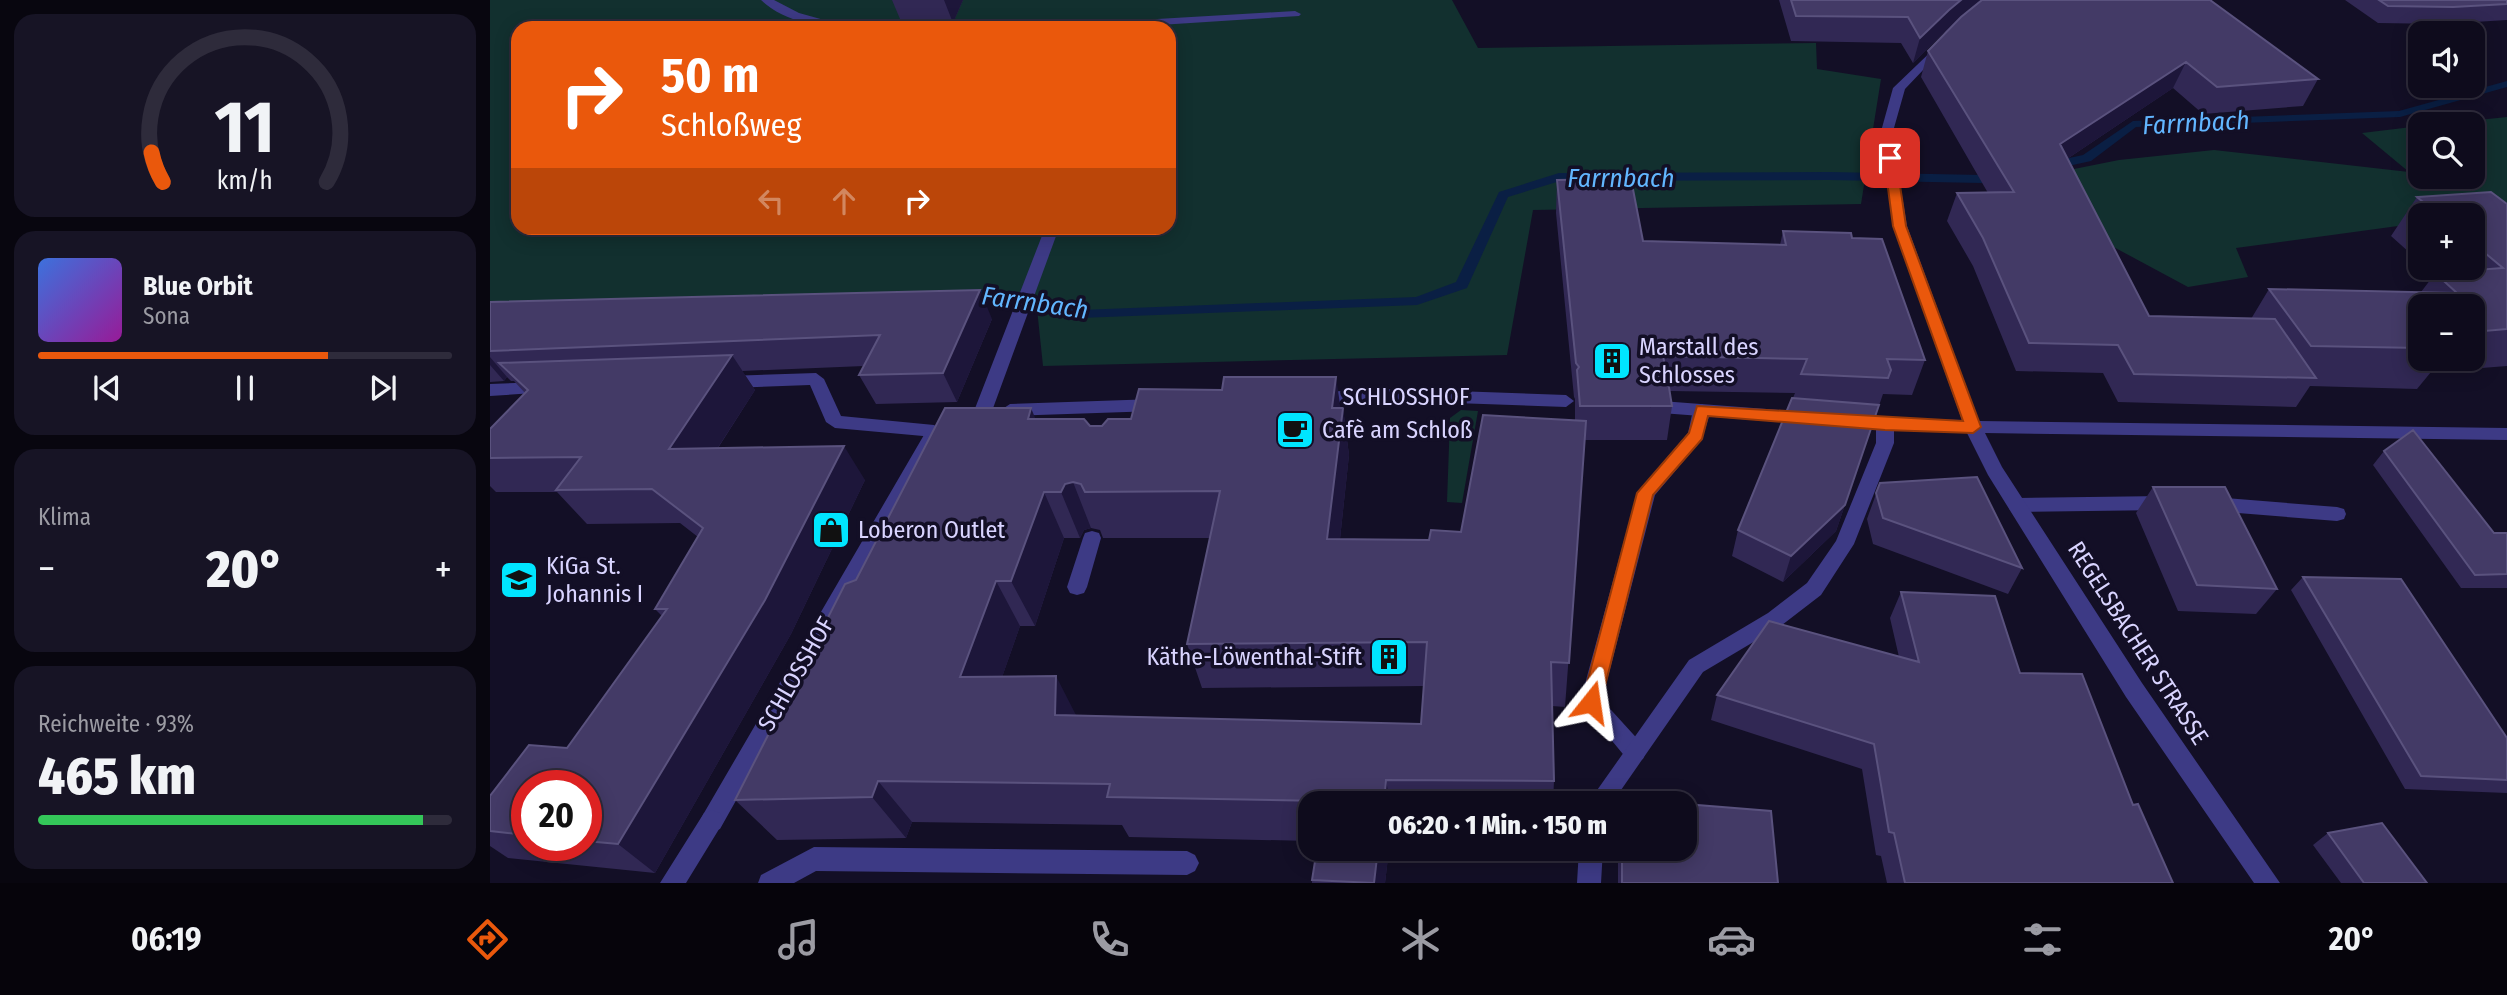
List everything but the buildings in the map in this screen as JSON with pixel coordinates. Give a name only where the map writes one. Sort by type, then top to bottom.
[{"type":"street","points":[[766,0],[783,11],[811,21]]},
{"type":"street","points":[[1176,21],[1295,14]]},
{"type":"street","name":"REGELSBACHER STRASSE","points":[[1947,39],[1899,88],[1886,135],[1900,226],[1973,427],[1994,470],[2134,690],[2268,883]]},
{"type":"street","points":[[983,411],[1049,235]]},
{"type":"street","points":[[708,383],[816,379],[835,422],[934,431],[983,411],[1172,404]]},
{"type":"street","points":[[490,390],[558,387]]},
{"type":"street","name":"SCHLOSSHOF","points":[[1294,399],[1398,395],[1566,401]]},
{"type":"street","points":[[1125,426],[1132,405]]},
{"type":"street","points":[[1661,407],[1885,424],[1973,427],[2507,434]]},
{"type":"street","points":[[1635,752],[1591,702],[1646,493],[1696,435],[1702,410]]},
{"type":"street","points":[[1607,791],[1696,666],[1775,619],[1814,589],[1844,544],[1885,443],[1885,424]]},
{"type":"street","name":"SCHLOSSHOF","points":[[672,883],[712,821],[934,431]]},
{"type":"street","points":[[2017,505],[2189,503],[2337,514]]},
{"type":"street","points":[[1077,587],[1092,538]]},
{"type":"street","points":[[770,883],[814,859],[1187,863]]},
{"type":"street","points":[[1588,883],[1590,861]]},
{"type":"green space","points":[[490,0],[1452,0],[1478,48],[1816,43],[1817,69],[1881,79],[1861,204],[1533,210],[1507,355],[1043,366],[1036,299],[490,318]]},
{"type":"green space","points":[[2507,117],[2507,248],[2485,227],[2485,203],[2408,203],[2408,225],[2236,248],[2248,277],[2188,287],[2082,230],[2054,173],[2119,160],[2214,150],[2408,172],[2408,189],[2485,189],[2485,119]]},
{"type":"green space","points":[[2408,127],[2408,171],[2362,133]]},
{"type":"green space","points":[[1461,410],[1478,411],[1462,503],[1447,502],[1450,418]]},
{"type":"waterway","name":"Farrnbach","points":[[2050,166],[2087,158],[2133,124],[2400,114],[2507,84]]},
{"type":"waterway","name":"Farrnbach","points":[[963,294],[977,293],[1080,314],[1417,301],[1462,285],[1503,195],[1559,177],[1829,176],[1982,179],[2001,176]]},
{"type":"place","name":"Marstall des Schlosses","points":[[1612,361]]},
{"type":"place","name":"Cafè am Schloß","points":[[1295,430]]},
{"type":"place","name":"Loberon Outlet","points":[[831,530]]},
{"type":"place","name":"KiGa St. Johannis I","points":[[519,580]]},
{"type":"place","name":"Käthe-Löwenthal-Stift","points":[[1389,657]]},
{"type":"route","points":[[1591,702],[1646,493],[1696,435],[1702,410],[1885,424],[1973,427],[1900,226],[1890,158]]}]
